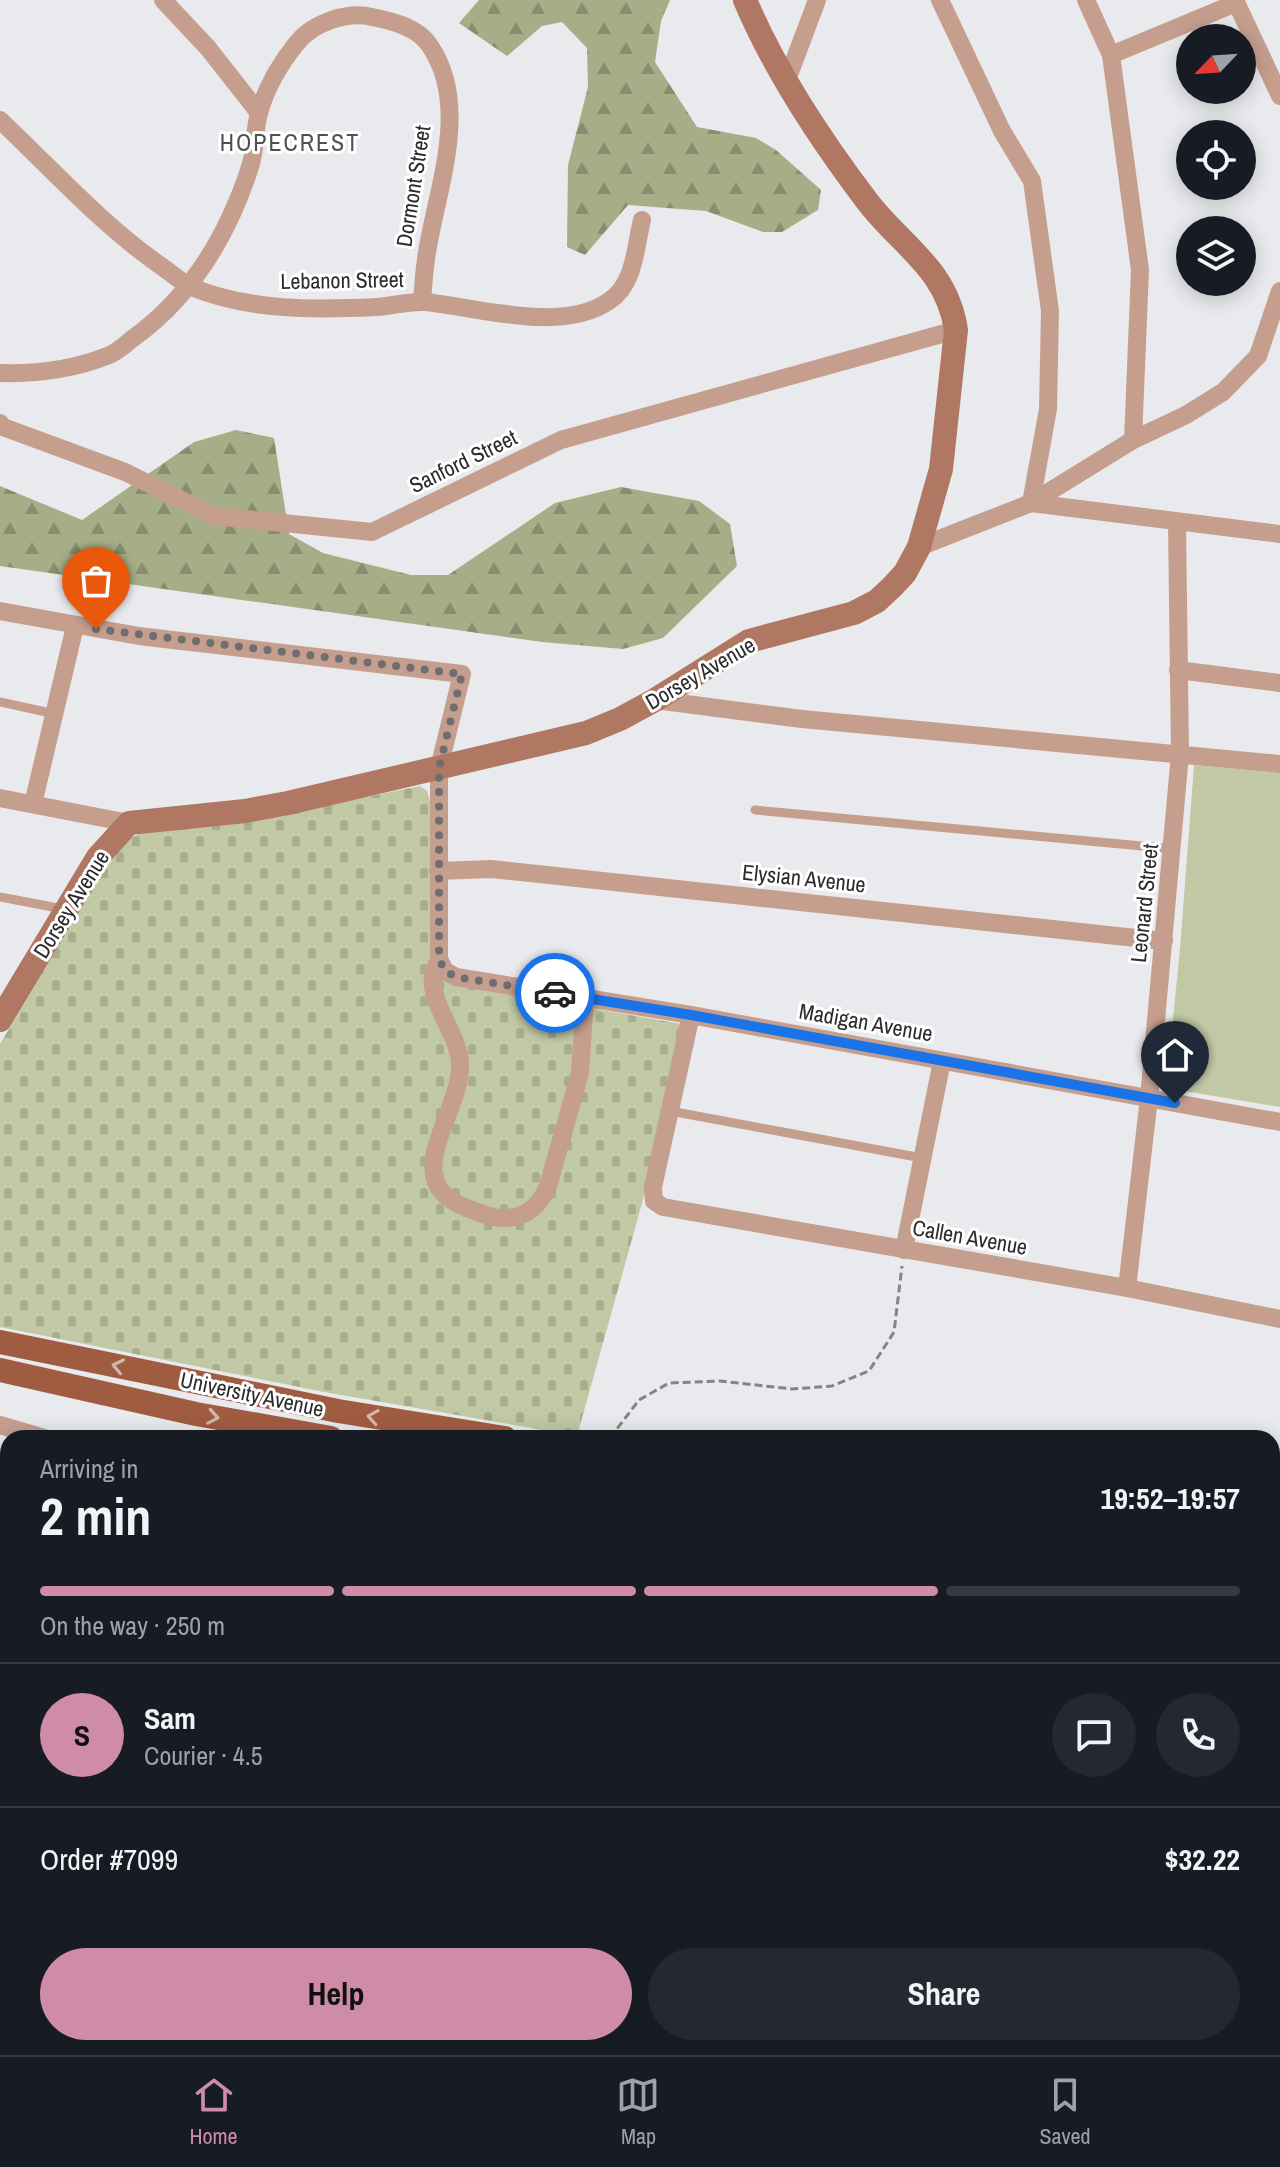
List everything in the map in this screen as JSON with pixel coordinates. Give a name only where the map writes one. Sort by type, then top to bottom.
[{"type":"main road","name":"University Avenue","points":[[0,1342],[338,1411],[456,1430]]},
{"type":"main road","name":"University Avenue","points":[[0,1370],[196,1414],[286,1430]]},
{"type":"street","points":[[163,0],[208,48],[259,113]]},
{"type":"street","name":"Dorsey Avenue","points":[[0,1020],[7,995],[98,857],[129,823],[245,811],[586,733],[655,700],[749,641],[854,613],[877,601],[905,573],[919,547],[941,469],[956,330],[953,311],[942,285],[902,237],[868,203],[787,80],[760,35],[745,0]]},
{"type":"street","points":[[787,80],[817,0]]},
{"type":"street","points":[[940,0],[1002,131],[1032,181],[1050,311],[1048,409],[1031,503]]},
{"type":"street","points":[[1086,0],[1111,55],[1140,270],[1133,440]]},
{"type":"street","points":[[1111,55],[1236,2],[1280,96]]},
{"type":"street","name":"Dormont Street","points":[[1,373],[30,373],[110,355],[158,320],[190,286],[214,249],[241,193],[253,158],[259,113],[278,66],[299,40],[328,21],[359,14],[401,23],[429,44],[442,72],[449,100],[447,145],[426,260],[422,302]]},
{"type":"street","name":"Lebanon Street","points":[[0,120],[134,247],[190,286],[250,304],[315,310],[422,302],[545,316],[584,314],[610,301],[628,282],[642,220]]},
{"type":"street","points":[[919,547],[1031,503],[1133,440],[1186,415],[1223,392],[1258,356],[1280,291]]},
{"type":"street","name":"Sanford Street","points":[[0,423],[3,427],[125,472],[214,516],[372,532],[561,440],[956,330]]},
{"type":"street","points":[[1031,503],[1280,534]]},
{"type":"street","name":"Leonard Street","points":[[1127,1288],[1174,849],[1180,754],[1177,522]]},
{"type":"street","points":[[0,611],[75,626],[462,674],[439,768],[438,871],[442,965],[432,978],[460,1061],[455,1092],[433,1160],[433,1176],[442,1193],[455,1204],[496,1219],[532,1211],[542,1199],[580,1073],[585,998]]},
{"type":"street","points":[[33,804],[75,626]]},
{"type":"street","points":[[1178,670],[1280,683]]},
{"type":"street","points":[[655,700],[802,719],[1280,764]]},
{"type":"street","points":[[0,798],[129,823]]},
{"type":"street","name":"Elysian Avenue","points":[[438,871],[491,869],[1164,941]]},
{"type":"street","name":"Madigan Avenue","points":[[442,965],[456,977],[691,1015],[1280,1122]]},
{"type":"street","points":[[670,1111],[691,1015]]},
{"type":"street","points":[[904,1250],[942,1061]]},
{"type":"street","name":"Callen Avenue","points":[[670,1111],[653,1187],[654,1201],[673,1211],[1127,1288],[1280,1319]]},
{"type":"lane","points":[[0,702],[55,714]]},
{"type":"lane","points":[[755,810],[1174,849]]},
{"type":"lane","points":[[0,897],[65,909]]},
{"type":"lane","points":[[670,1111],[922,1158]]},
{"type":"path","points":[[616,1430],[639,1400],[669,1383],[720,1381],[792,1389],[832,1386],[869,1371],[894,1332],[904,1250]]},
{"type":"green space","points":[[479,0],[670,0],[661,21],[655,62],[697,127],[756,138],[776,150],[821,190],[818,210],[782,232],[763,232],[706,211],[628,205],[585,255],[567,247],[568,165],[588,87],[587,48],[562,22],[542,26],[507,56],[459,23]]},
{"type":"green space","points":[[236,430],[274,438],[289,534],[323,553],[411,575],[448,575],[555,503],[621,487],[699,501],[730,524],[737,566],[663,638],[623,649],[542,642],[0,566],[0,486],[82,520],[194,442]]},
{"type":"green space","points":[[1194,765],[1280,773],[1280,1107],[1166,1088]]},
{"type":"green space","points":[[420,786],[427,791],[430,801],[431,961],[467,987],[682,1024],[646,1189],[579,1430],[542,1430],[324,1392],[0,1327],[0,1044],[113,855],[125,841],[141,833],[297,811]]},
{"type":"way so far","points":[[96,629],[462,674],[439,768],[439,959],[445,971],[456,977],[555,993]]},
{"type":"district","name":"HOPECREST","points":[[290,142]]},
{"type":"route","points":[[555,993],[1175,1103]]}]
